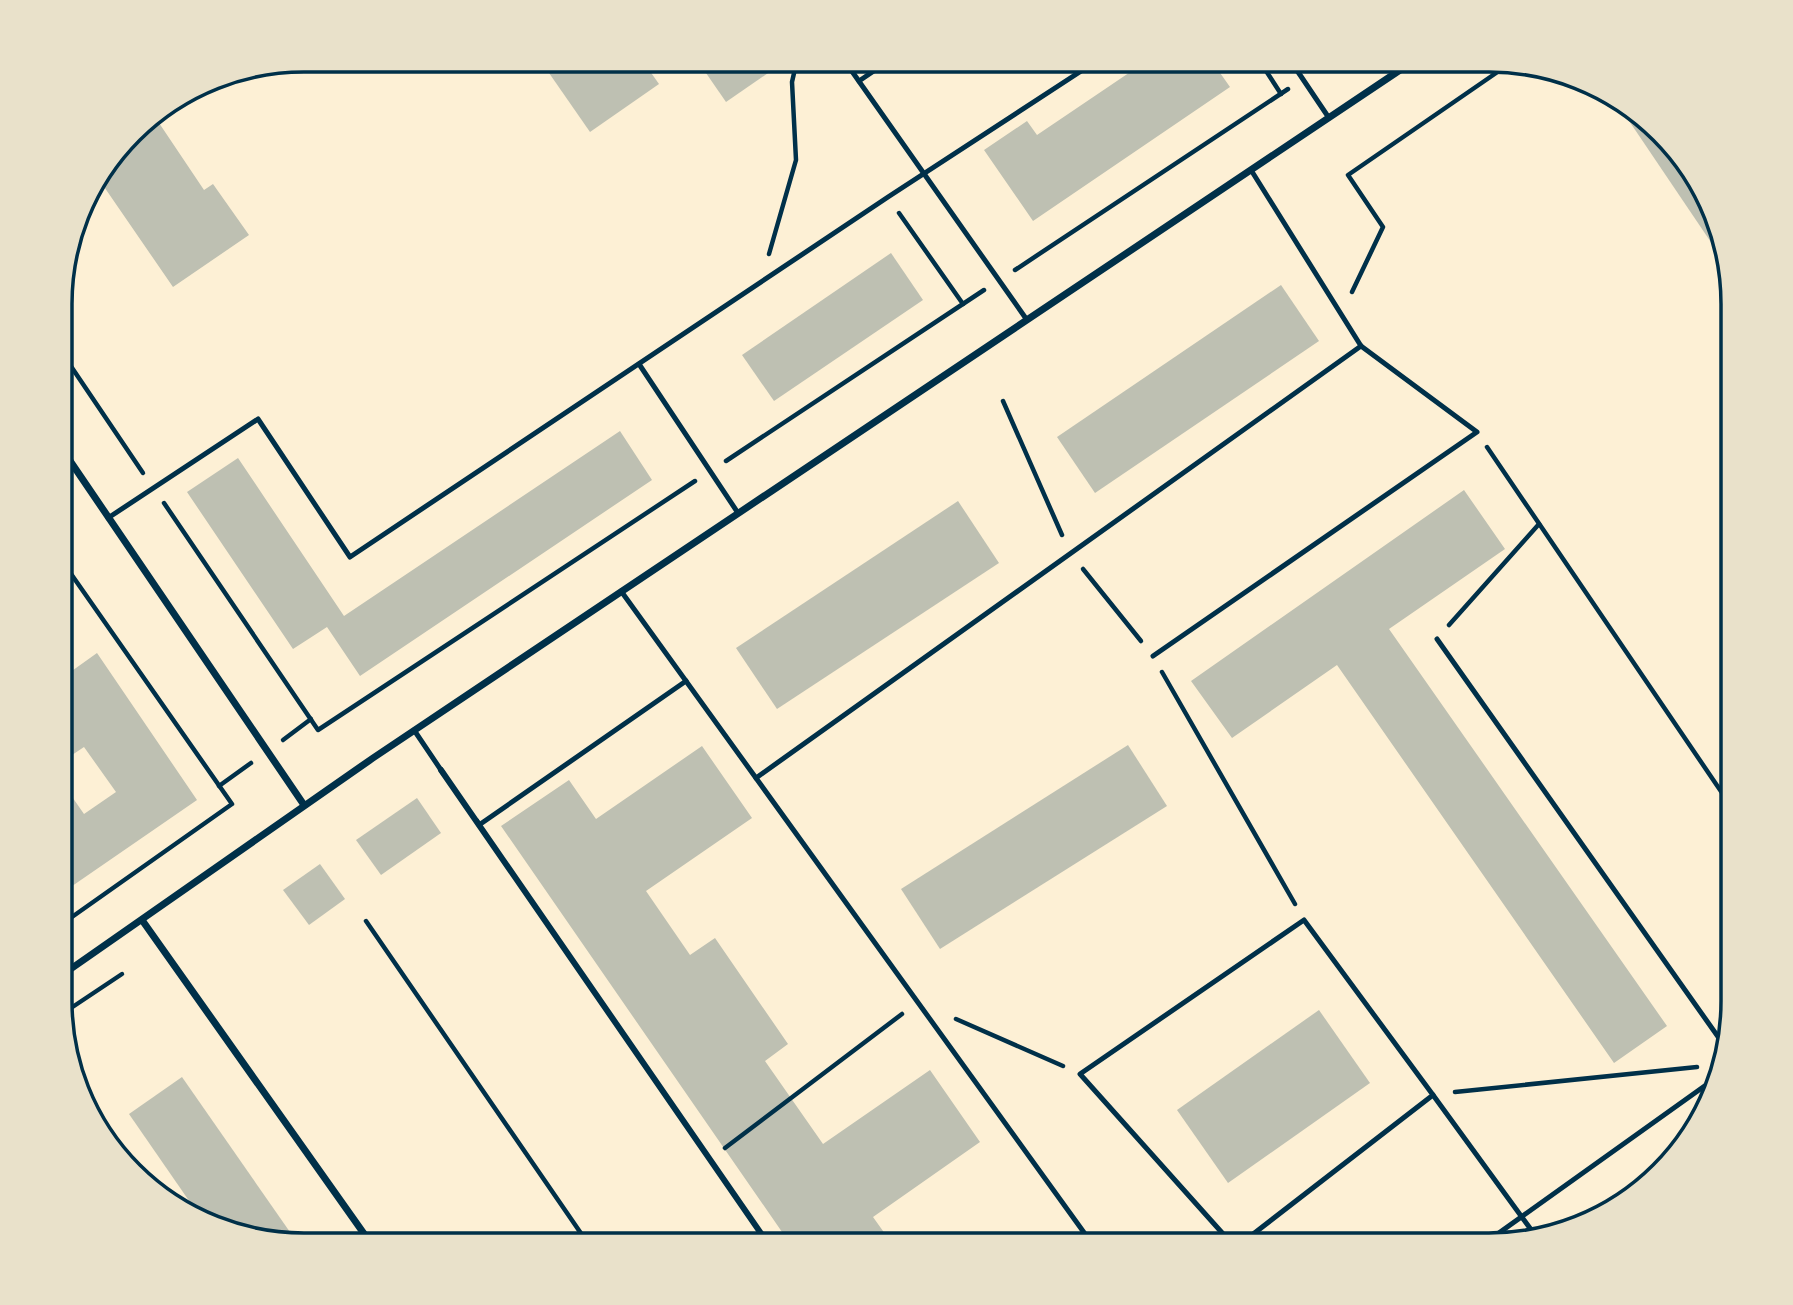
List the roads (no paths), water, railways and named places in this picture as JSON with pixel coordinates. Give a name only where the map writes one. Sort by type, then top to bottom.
[{"type":"street","points":[[72,968],[414,730],[1397,72]]},
{"type":"street","points":[[72,464],[304,805]]},
{"type":"street","points":[[441,770],[761,1233]]},
{"type":"street","points":[[142,920],[364,1233]]},
{"type":"lane","points":[[853,72],[1027,320]]},
{"type":"lane","points":[[859,81],[872,72]]},
{"type":"lane","points":[[108,518],[258,419],[351,557],[924,173],[1080,72]]},
{"type":"lane","points":[[1298,72],[1329,118]]},
{"type":"lane","points":[[1153,656],[1477,432],[1362,345],[1251,170]]},
{"type":"lane","points":[[756,778],[1362,345]]},
{"type":"lane","points":[[639,364],[738,513]]},
{"type":"lane","points":[[621,591],[1084,1233]]},
{"type":"lane","points":[[1437,639],[1718,1037]]},
{"type":"lane","points":[[414,730],[479,825],[686,681]]},
{"type":"lane","points":[[1222,1233],[1080,1074],[1304,920],[1530,1229]]},
{"type":"lane","points":[[1500,1232],[1705,1085]]},
{"type":"lane","points":[[1255,1233],[1433,1095]]}]
